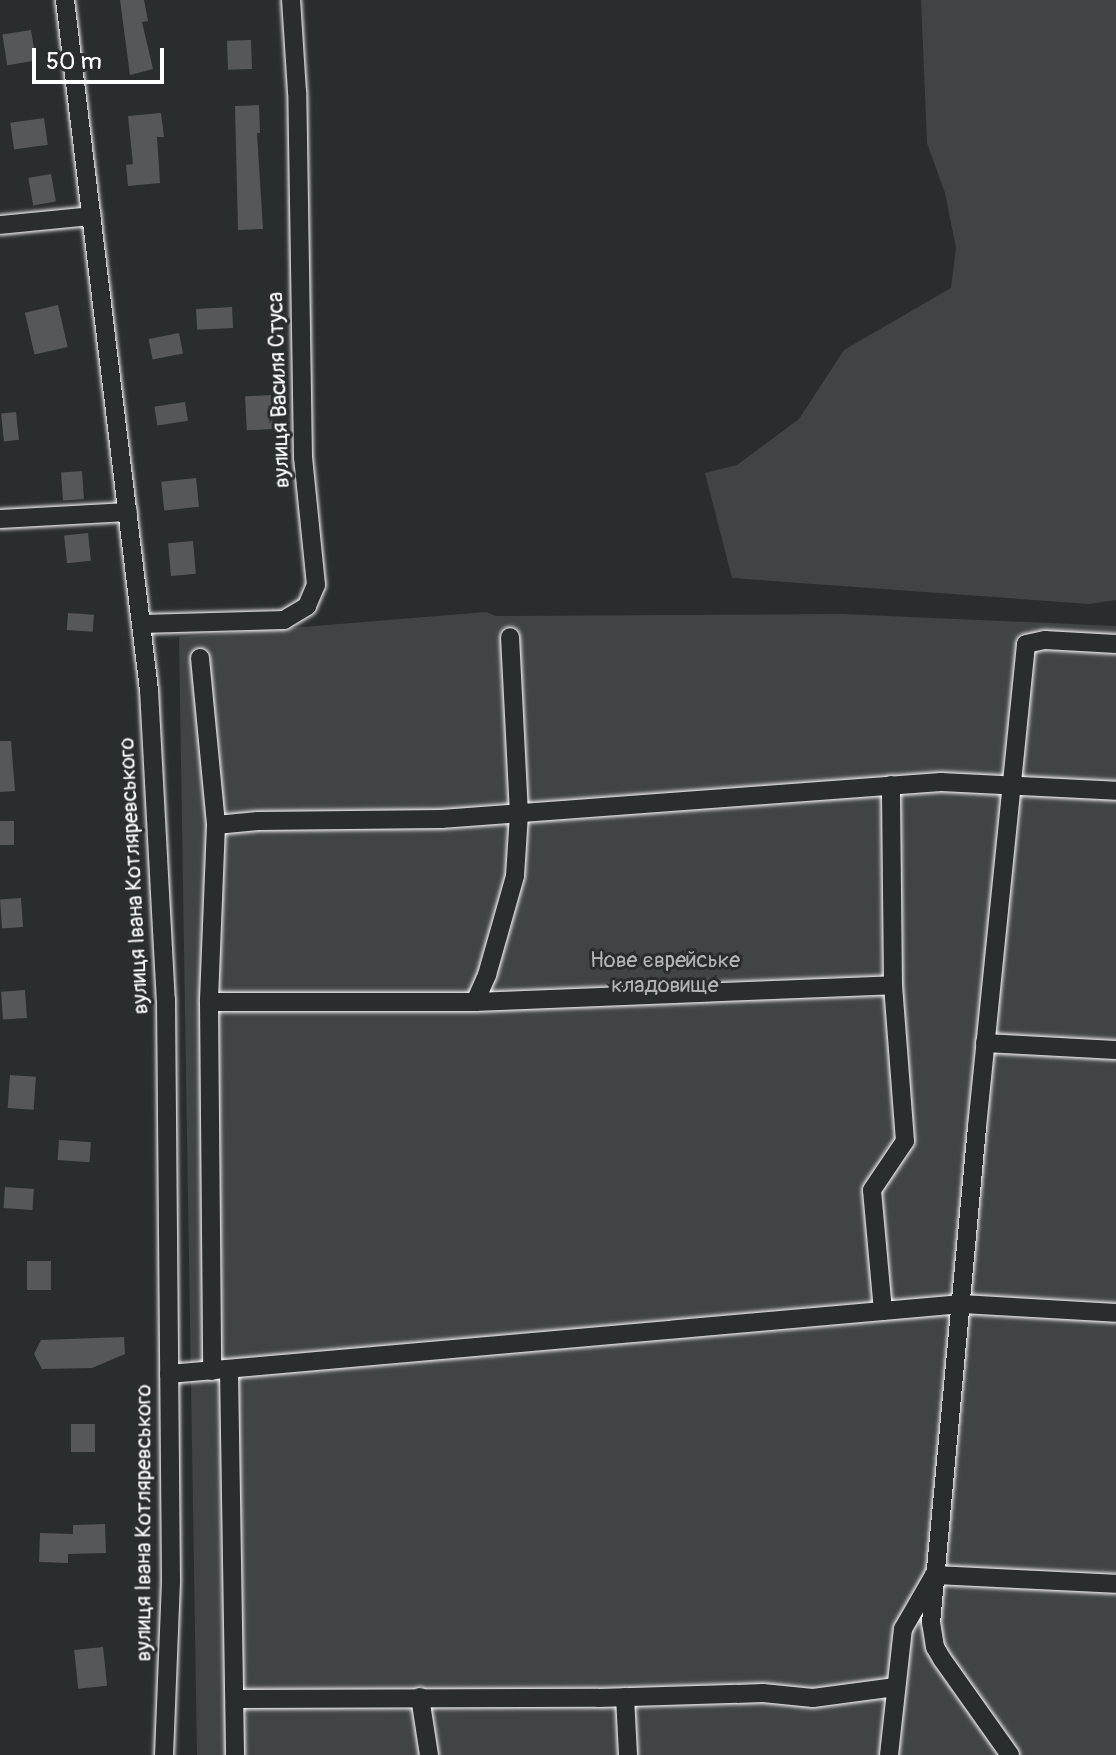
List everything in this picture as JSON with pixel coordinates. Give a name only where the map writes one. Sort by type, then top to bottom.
[{"type":"street","name":"вулиця Івана Котляревського","points":[[65,0],[149,690],[166,999],[171,1581],[164,1755]]},
{"type":"street","name":"вулиця Василя Стуса","points":[[141,624],[284,620],[307,606],[316,585],[303,457],[297,92],[291,0]]},
{"type":"street","points":[[0,225],[92,216]]},
{"type":"street","points":[[0,519],[128,512]]},
{"type":"street","points":[[475,1002],[487,975],[515,876],[519,814],[510,637]]},
{"type":"street","points":[[1010,1755],[935,1647],[931,1623],[934,1575],[1026,644],[1045,640],[1116,644]]},
{"type":"street","points":[[200,658],[216,825],[209,1002],[220,1371],[236,1699],[235,1755]]},
{"type":"street","points":[[216,825],[258,821],[441,819],[684,804],[941,782],[1116,791]]},
{"type":"street","points":[[883,1311],[872,1190],[905,1141],[893,985],[891,785]]},
{"type":"street","points":[[209,1002],[475,1002],[893,985]]},
{"type":"street","points":[[985,1043],[1116,1050]]},
{"type":"street","points":[[169,1374],[962,1304],[1116,1313]]},
{"type":"street","points":[[934,1575],[1116,1584]]},
{"type":"street","points":[[889,1755],[903,1629],[934,1575]]},
{"type":"street","points":[[236,1699],[625,1697],[763,1693],[813,1698],[895,1687]]},
{"type":"street","points":[[420,1697],[429,1755]]},
{"type":"street","points":[[625,1697],[628,1755]]},
{"type":"green space","points":[[921,0],[1116,0],[1116,600],[1089,604],[732,578],[705,473],[737,465],[799,419],[844,350],[951,288],[956,248],[945,193],[927,143]]},
{"type":"green space","name":"Нове єврейське кладовище","points":[[486,612],[496,616],[843,614],[1116,626],[1116,1755],[197,1755],[179,637]]},
{"type":"building","points":[[120,0],[144,0],[148,21],[142,22],[153,69],[130,75]]},
{"type":"building","points":[[31,30],[36,61],[7,65],[2,35]]},
{"type":"building","points":[[251,40],[252,69],[228,70],[227,41]]},
{"type":"building","points":[[259,105],[260,133],[257,133],[263,229],[238,230],[235,106]]},
{"type":"building","points":[[161,113],[164,137],[157,137],[160,183],[128,186],[126,165],[133,164],[128,116]]},
{"type":"building","points":[[44,118],[48,145],[14,149],[10,123]]},
{"type":"building","points":[[51,174],[56,202],[33,206],[28,178]]},
{"type":"building","points":[[58,305],[68,347],[35,355],[25,313]]},
{"type":"building","points":[[232,307],[233,328],[197,330],[196,309]]},
{"type":"building","points":[[179,333],[183,354],[153,360],[149,339]]},
{"type":"building","points":[[271,395],[273,429],[247,430],[245,396]]},
{"type":"building","points":[[185,402],[188,421],[157,426],[154,407]]},
{"type":"building","points":[[16,412],[19,440],[4,441],[1,414]]},
{"type":"building","points":[[82,471],[84,499],[63,500],[61,472]]},
{"type":"building","points":[[196,478],[199,507],[164,510],[161,482]]},
{"type":"building","points":[[88,533],[91,561],[67,563],[64,536]]},
{"type":"building","points":[[193,541],[196,574],[171,576],[168,543]]},
{"type":"building","points":[[68,613],[94,615],[93,632],[67,630]]},
{"type":"building","points":[[0,741],[11,741],[15,791],[0,792]]},
{"type":"building","points":[[0,821],[14,821],[14,845],[0,845]]},
{"type":"building","points":[[21,898],[23,927],[2,928],[0,899]]},
{"type":"building","points":[[25,990],[27,1018],[3,1020],[1,992]]},
{"type":"building","points":[[10,1075],[36,1077],[34,1110],[8,1108]]},
{"type":"building","points":[[59,1140],[91,1142],[90,1162],[58,1160]]},
{"type":"building","points":[[5,1187],[34,1189],[32,1210],[4,1208]]},
{"type":"building","points":[[27,1261],[51,1261],[51,1290],[27,1290]]},
{"type":"building","points":[[124,1337],[125,1354],[92,1368],[42,1369],[34,1354],[41,1340]]},
{"type":"building","points":[[71,1424],[95,1424],[95,1452],[71,1452]]},
{"type":"building","points":[[105,1524],[106,1553],[68,1554],[68,1563],[39,1562],[40,1533],[73,1534],[73,1525]]},
{"type":"building","points":[[103,1647],[107,1686],[78,1689],[74,1650]]}]
